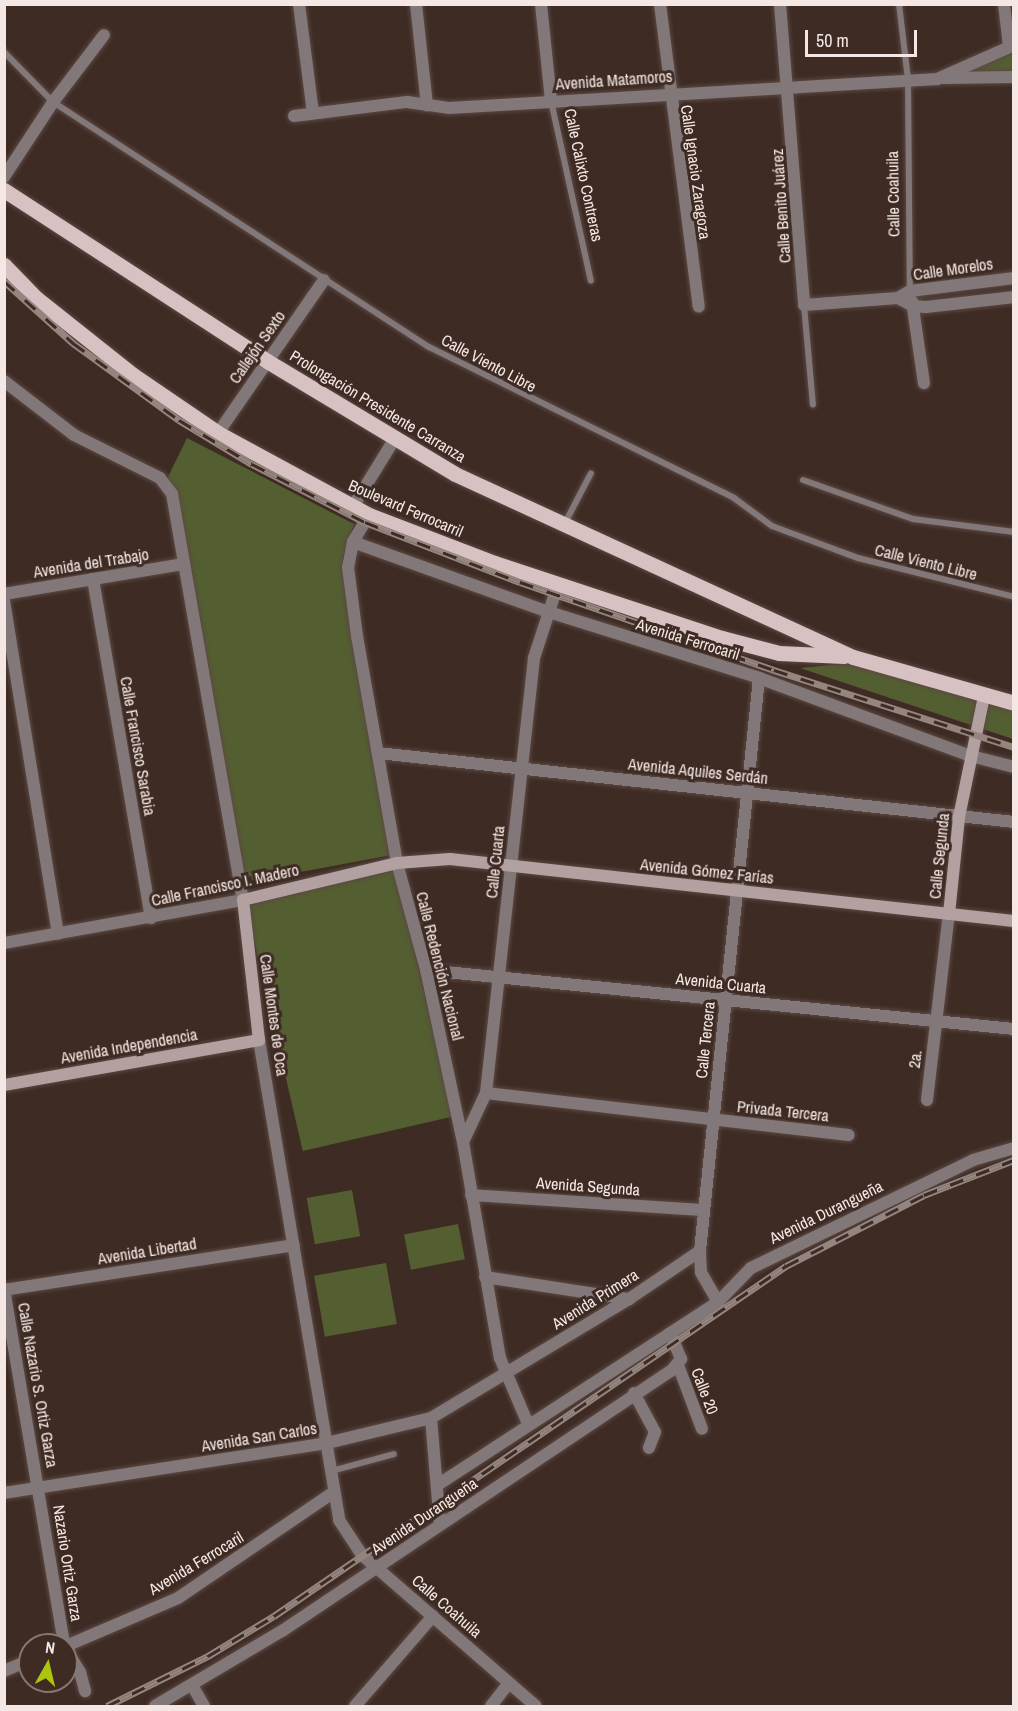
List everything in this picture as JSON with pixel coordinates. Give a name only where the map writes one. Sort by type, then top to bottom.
[{"type":"main road","name":"Prolongación Presidente Carranza","points":[[4,190],[267,361],[394,440],[564,526],[853,657]]},
{"type":"main road","name":"Boulevard Ferrocarril","points":[[4,265],[45,305],[133,375],[218,433],[352,508],[558,584],[779,653],[853,657]]},
{"type":"main road","points":[[853,657],[1014,704]]},
{"type":"main road","name":"Calle Segunda","points":[[949,914],[958,817],[984,696]]},
{"type":"main road","name":"Avenida Gómez Farías","points":[[397,863],[450,859],[1014,921]]},
{"type":"main road","name":"Calle Francisco I. Madero","points":[[243,900],[397,863]]},
{"type":"main road","name":"Calle Montes de Oca","points":[[243,900],[260,1040]]},
{"type":"main road","name":"Avenida Independencia","points":[[4,1085],[260,1040]]},
{"type":"street","points":[[299,4],[313,113]]},
{"type":"street","points":[[416,4],[427,105]]},
{"type":"street","name":"Calle Calixto Contreras","points":[[542,4],[551,101]]},
{"type":"street","name":"Calle Ignacio Zaragoza","points":[[660,4],[669,93],[699,307]]},
{"type":"street","name":"Calle Benito Juárez","points":[[780,4],[789,86],[804,305]]},
{"type":"street","points":[[1004,4],[1011,46]]},
{"type":"street","points":[[4,177],[53,102],[104,35]]},
{"type":"street","name":"Avenida Matamoros","points":[[937,79],[1011,46]]},
{"type":"street","name":"Avenida Matamoros","points":[[294,116],[407,102],[448,108],[789,86],[808,88],[908,80],[1014,77]]},
{"type":"street","name":"Calle Morelos","points":[[804,305],[898,298],[910,291],[1014,278]]},
{"type":"street","name":"Callejón Sexto","points":[[218,433],[324,279]]},
{"type":"street","name":"Calle Coahuila","points":[[910,291],[924,383]]},
{"type":"street","name":"Calle Morelos","points":[[898,298],[913,306],[1014,297]]},
{"type":"street","name":"Calle Montes de Oca","points":[[4,381],[74,435],[160,478],[172,494],[243,900]]},
{"type":"street","points":[[352,508],[394,440]]},
{"type":"street","name":"Calle Redención Nacional","points":[[369,515],[353,542],[348,567],[397,863],[426,970],[463,1142],[485,1277],[506,1373],[528,1424]]},
{"type":"street","name":"Avenida Ferrocaril","points":[[353,542],[549,612],[759,678],[971,756],[1014,767]]},
{"type":"street","name":"Avenida del Trabajo","points":[[4,594],[183,564]]},
{"type":"street","name":"Calle Francisco Sarabia","points":[[93,579],[151,918]]},
{"type":"street","name":"Calle Cuarta","points":[[463,1142],[486,1093],[534,658],[558,584]]},
{"type":"street","points":[[4,602],[58,934]]},
{"type":"street","name":"Calle Tercera","points":[[718,1302],[701,1272],[700,1251],[759,678]]},
{"type":"street","name":"Avenida Aquiles Serdán","points":[[378,753],[1014,822]]},
{"type":"street","name":"Calle Francisco I. Madero","points":[[4,943],[243,900]]},
{"type":"street","name":"Calle Segunda","points":[[936,1021],[949,914]]},
{"type":"street","name":"Avenida Cuarta","points":[[426,970],[1014,1029]]},
{"type":"street","name":"2a.","points":[[927,1100],[936,1021]]},
{"type":"street","name":"Calle Montes de Oca","points":[[260,1040],[339,1520],[363,1555]]},
{"type":"street","points":[[486,1093],[714,1120]]},
{"type":"street","name":"Privada Tercera","points":[[714,1120],[849,1135]]},
{"type":"street","name":"Avenida Durangueña","points":[[439,1484],[718,1302],[751,1268],[973,1160],[1014,1148]]},
{"type":"street","name":"Avenida Segunda","points":[[471,1195],[704,1210]]},
{"type":"street","name":"Avenida Libertad","points":[[5,1290],[294,1245]]},
{"type":"street","name":"Avenida Primera","points":[[506,1373],[629,1299],[700,1251]]},
{"type":"street","points":[[485,1277],[629,1299]]},
{"type":"street","name":"Calle Nazario S. Ortiz Garza","points":[[5,1290],[39,1487]]},
{"type":"street","points":[[670,1333],[681,1359],[678,1365]]},
{"type":"street","name":"Avenida Durangueña","points":[[155,1707],[194,1687],[378,1567],[678,1365]]},
{"type":"street","name":"Calle 20","points":[[678,1365],[702,1429]]},
{"type":"street","name":"Avenida San Carlos","points":[[4,1493],[327,1443],[432,1418],[506,1373]]},
{"type":"street","points":[[634,1393],[655,1432],[649,1448]]},
{"type":"street","points":[[432,1418],[439,1484],[436,1504],[440,1525]]},
{"type":"street","name":"Nazario Ortiz Garza","points":[[39,1487],[63,1633]]},
{"type":"street","name":"Avenida Ferrocaril","points":[[78,1641],[178,1598],[334,1492]]},
{"type":"street","name":"Calle Coahuila","points":[[363,1555],[536,1707]]},
{"type":"street","points":[[355,1707],[433,1616]]},
{"type":"street","points":[[4,1671],[18,1665]]},
{"type":"street","name":"Nazario Ortiz Garza","points":[[78,1669],[85,1691]]},
{"type":"street","points":[[491,1707],[509,1683]]},
{"type":"street","points":[[194,1687],[204,1707]]},
{"type":"lane","name":"Calle Coahuila","points":[[899,4],[908,80],[910,291]]},
{"type":"lane","name":"Calle Viento Libre","points":[[4,52],[53,102],[429,347],[734,498],[772,526],[858,558],[1014,597]]},
{"type":"lane","name":"Calle Calixto Contreras","points":[[551,101],[591,281]]},
{"type":"lane","name":"Calle Benito Juárez","points":[[804,305],[813,405]]},
{"type":"lane","points":[[564,526],[591,473]]},
{"type":"lane","points":[[803,480],[914,519],[1014,532]]},
{"type":"lane","points":[[331,1471],[394,1454]]},
{"type":"green space","points":[[1013,47],[1013,76],[960,73]]},
{"type":"green space","points":[[187,438],[354,524],[343,557],[361,678],[397,854],[252,881],[251,876],[243,879],[182,529],[168,477]]},
{"type":"green space","points":[[850,663],[1013,709],[1013,739],[800,668]]},
{"type":"green space","points":[[395,866],[453,1116],[303,1151],[245,901]]},
{"type":"green space","points":[[352,1190],[360,1236],[315,1244],[307,1198]]},
{"type":"green space","points":[[458,1224],[465,1259],[411,1270],[404,1234]]},
{"type":"green space","points":[[386,1263],[397,1324],[325,1337],[314,1276]]},
{"type":"railway","points":[[4,281],[73,343],[179,420],[252,464],[365,522],[520,582],[774,670],[1014,747]]},
{"type":"railway","points":[[107,1706],[208,1656],[274,1616],[786,1266],[924,1195],[1014,1160]]}]
